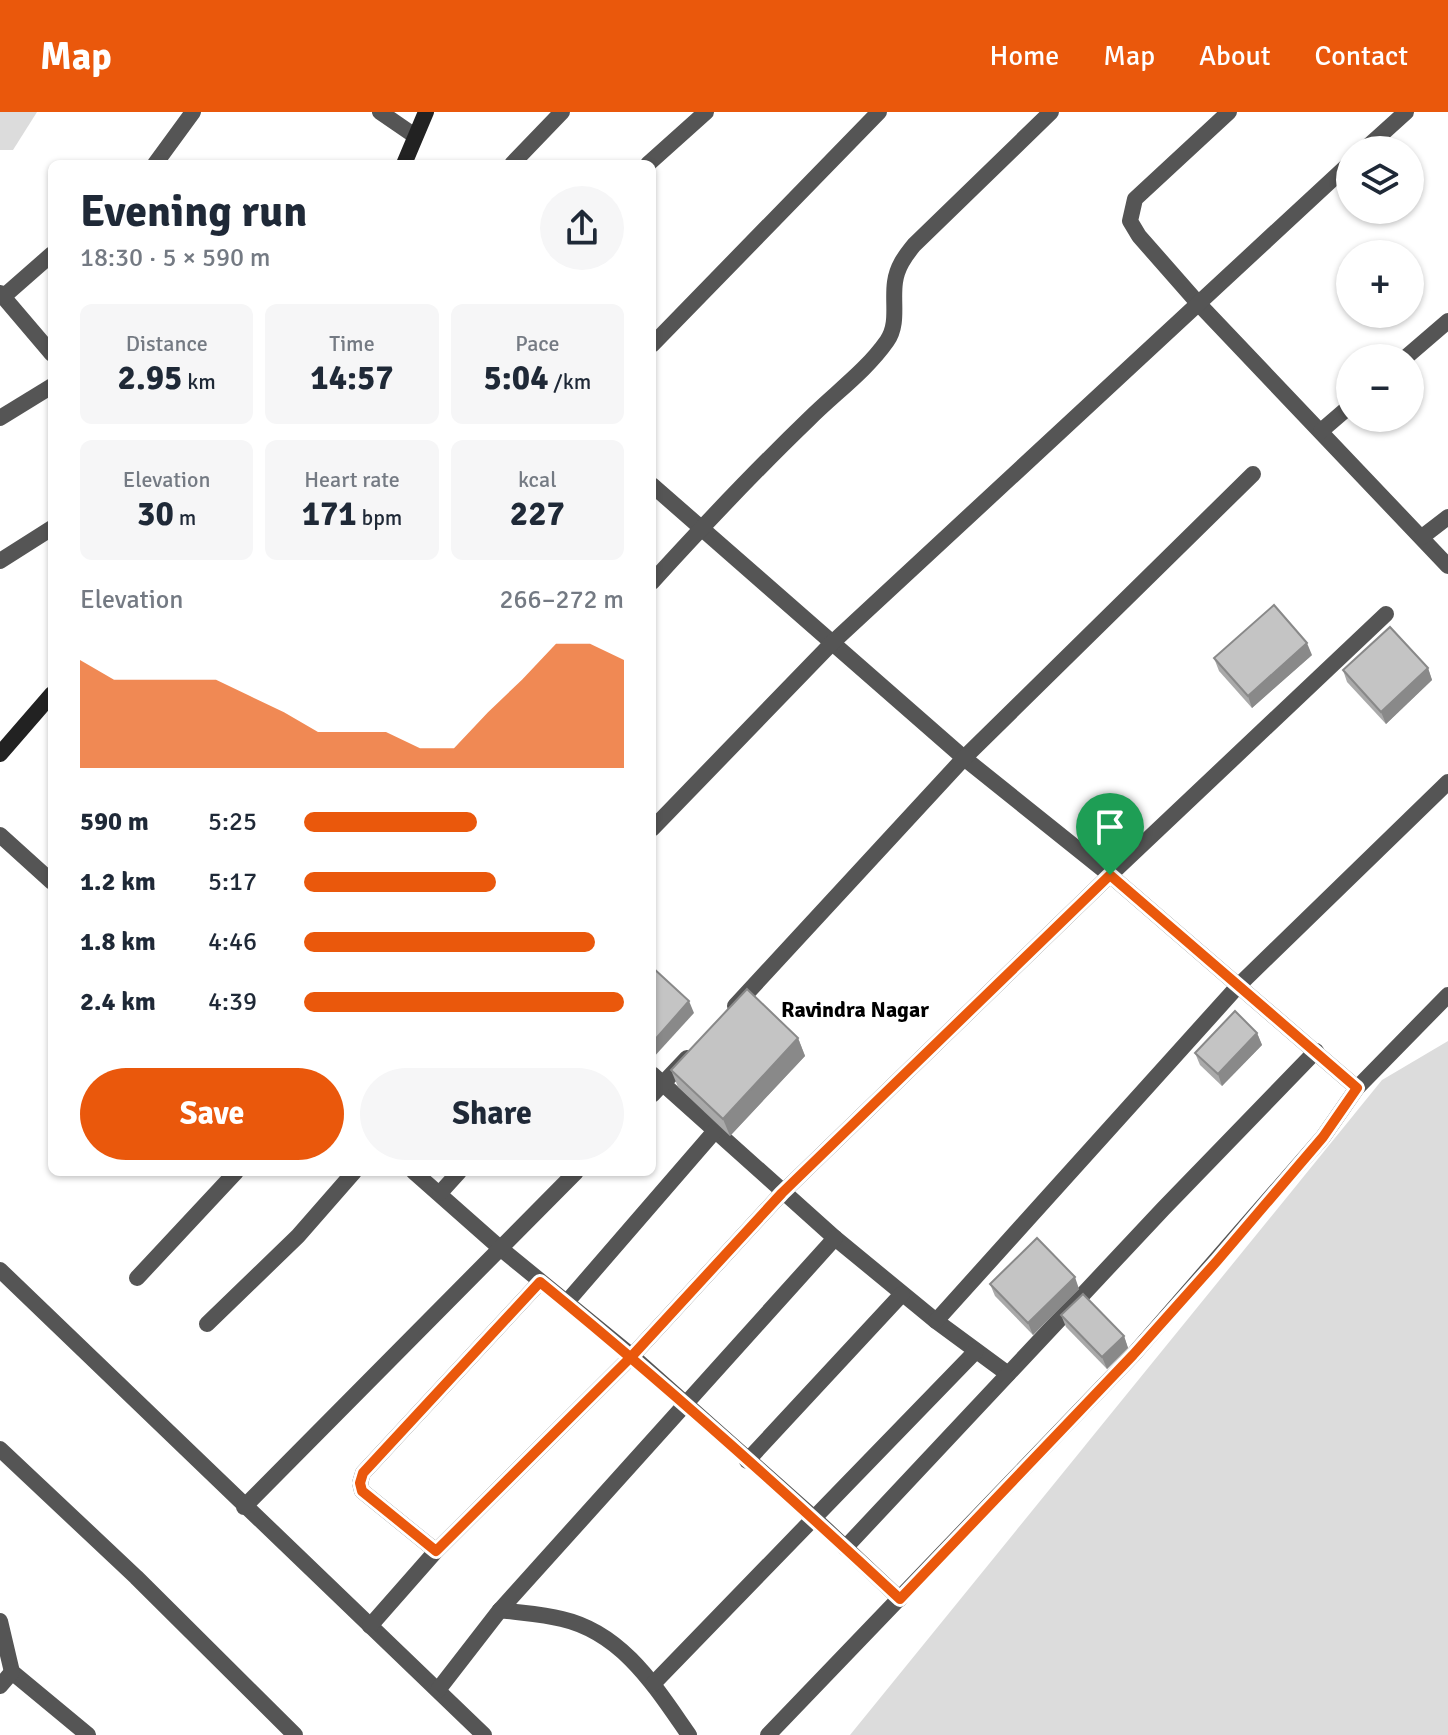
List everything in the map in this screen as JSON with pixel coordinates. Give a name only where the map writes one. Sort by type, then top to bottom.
[{"type":"street","points":[[158,160],[193,112]]},
{"type":"street","points":[[380,112],[415,136]]},
{"type":"street","points":[[406,160],[426,112]]},
{"type":"street","points":[[516,160],[562,112]]},
{"type":"street","points":[[652,160],[706,112]]},
{"type":"street","points":[[656,341],[879,112]]},
{"type":"street","points":[[656,578],[700,529],[879,351],[889,339],[895,321],[895,281],[901,261],[1051,112]]},
{"type":"street","points":[[1229,112],[1135,199],[1130,221],[1139,236],[1197,302],[1448,566]]},
{"type":"street","points":[[1379,136],[1406,112]]},
{"type":"street","points":[[656,825],[832,643],[1336,176]]},
{"type":"street","points":[[48,257],[2,295],[48,349]]},
{"type":"street","points":[[1421,344],[1448,321]]},
{"type":"street","points":[[0,418],[48,388]]},
{"type":"street","points":[[1321,431],[1336,418]]},
{"type":"street","points":[[726,1016],[964,758],[1253,474]]},
{"type":"street","points":[[656,489],[964,758],[1110,875],[1357,1088]]},
{"type":"street","points":[[1422,537],[1448,517]]},
{"type":"street","points":[[0,561],[48,531]]},
{"type":"street","points":[[370,1626],[436,1551],[632,1356],[782,1193],[1110,875],[1386,614]]},
{"type":"street","points":[[0,754],[48,699]]},
{"type":"street","points":[[936,1321],[1238,986],[1448,782]]},
{"type":"street","points":[[0,835],[48,874]]},
{"type":"street","points":[[768,1735],[1133,1355],[1323,1137],[1357,1088],[1448,995]]},
{"type":"street","points":[[694,1050],[656,1084],[902,1294],[1008,1374]]},
{"type":"street","points":[[845,1548],[1316,1051]]},
{"type":"street","points":[[566,1303],[714,1132]]},
{"type":"street","points":[[137,1278],[232,1176]]},
{"type":"street","points":[[207,1324],[298,1236],[350,1176]]},
{"type":"street","points":[[419,1176],[540,1282],[632,1356],[900,1599]]},
{"type":"street","points":[[440,1193],[455,1176]]},
{"type":"street","points":[[244,1507],[572,1176]]},
{"type":"street","points":[[438,1690],[500,1610],[835,1238]]},
{"type":"street","points":[[0,1270],[484,1735]]},
{"type":"street","points":[[436,1551],[362,1491],[360,1483],[363,1473],[540,1282]]},
{"type":"street","points":[[747,1461],[902,1294]]},
{"type":"street","points":[[653,1684],[976,1351]]},
{"type":"street","points":[[0,1449],[136,1577],[295,1735]]},
{"type":"street","points":[[500,1610],[565,1619],[620,1648],[653,1684],[689,1735]]},
{"type":"street","points":[[0,1621],[12,1672],[88,1735]]},
{"type":"street","points":[[0,1686],[12,1672]]},
{"type":"shaded area","points":[[0,112],[37,112],[13,150],[0,150]]},
{"type":"shaded area","points":[[1448,1041],[1448,1735],[850,1735],[1382,1080]]},
{"type":"building","points":[[1274,605],[1307,643],[1248,696],[1214,658]]},
{"type":"building","points":[[1390,627],[1428,668],[1381,712],[1343,670]]},
{"type":"building","points":[[656,971],[689,1001],[656,1038]]},
{"type":"building","points":[[747,989],[798,1038],[723,1119],[671,1070]]},
{"type":"building","points":[[1235,1011],[1257,1033],[1218,1074],[1195,1053]]},
{"type":"building","points":[[1037,1238],[1075,1277],[1028,1323],[990,1284]]},
{"type":"building","points":[[1083,1294],[1124,1336],[1102,1357],[1061,1315]]},
{"type":"district","name":"Ravindra Nagar","points":[[855,1009]]},
{"type":"route","points":[[1110,875],[782,1193],[632,1356],[436,1551],[362,1491],[360,1483],[363,1473],[540,1282],[632,1356],[900,1599],[1133,1355],[1323,1137],[1357,1088],[1110,875]]}]
